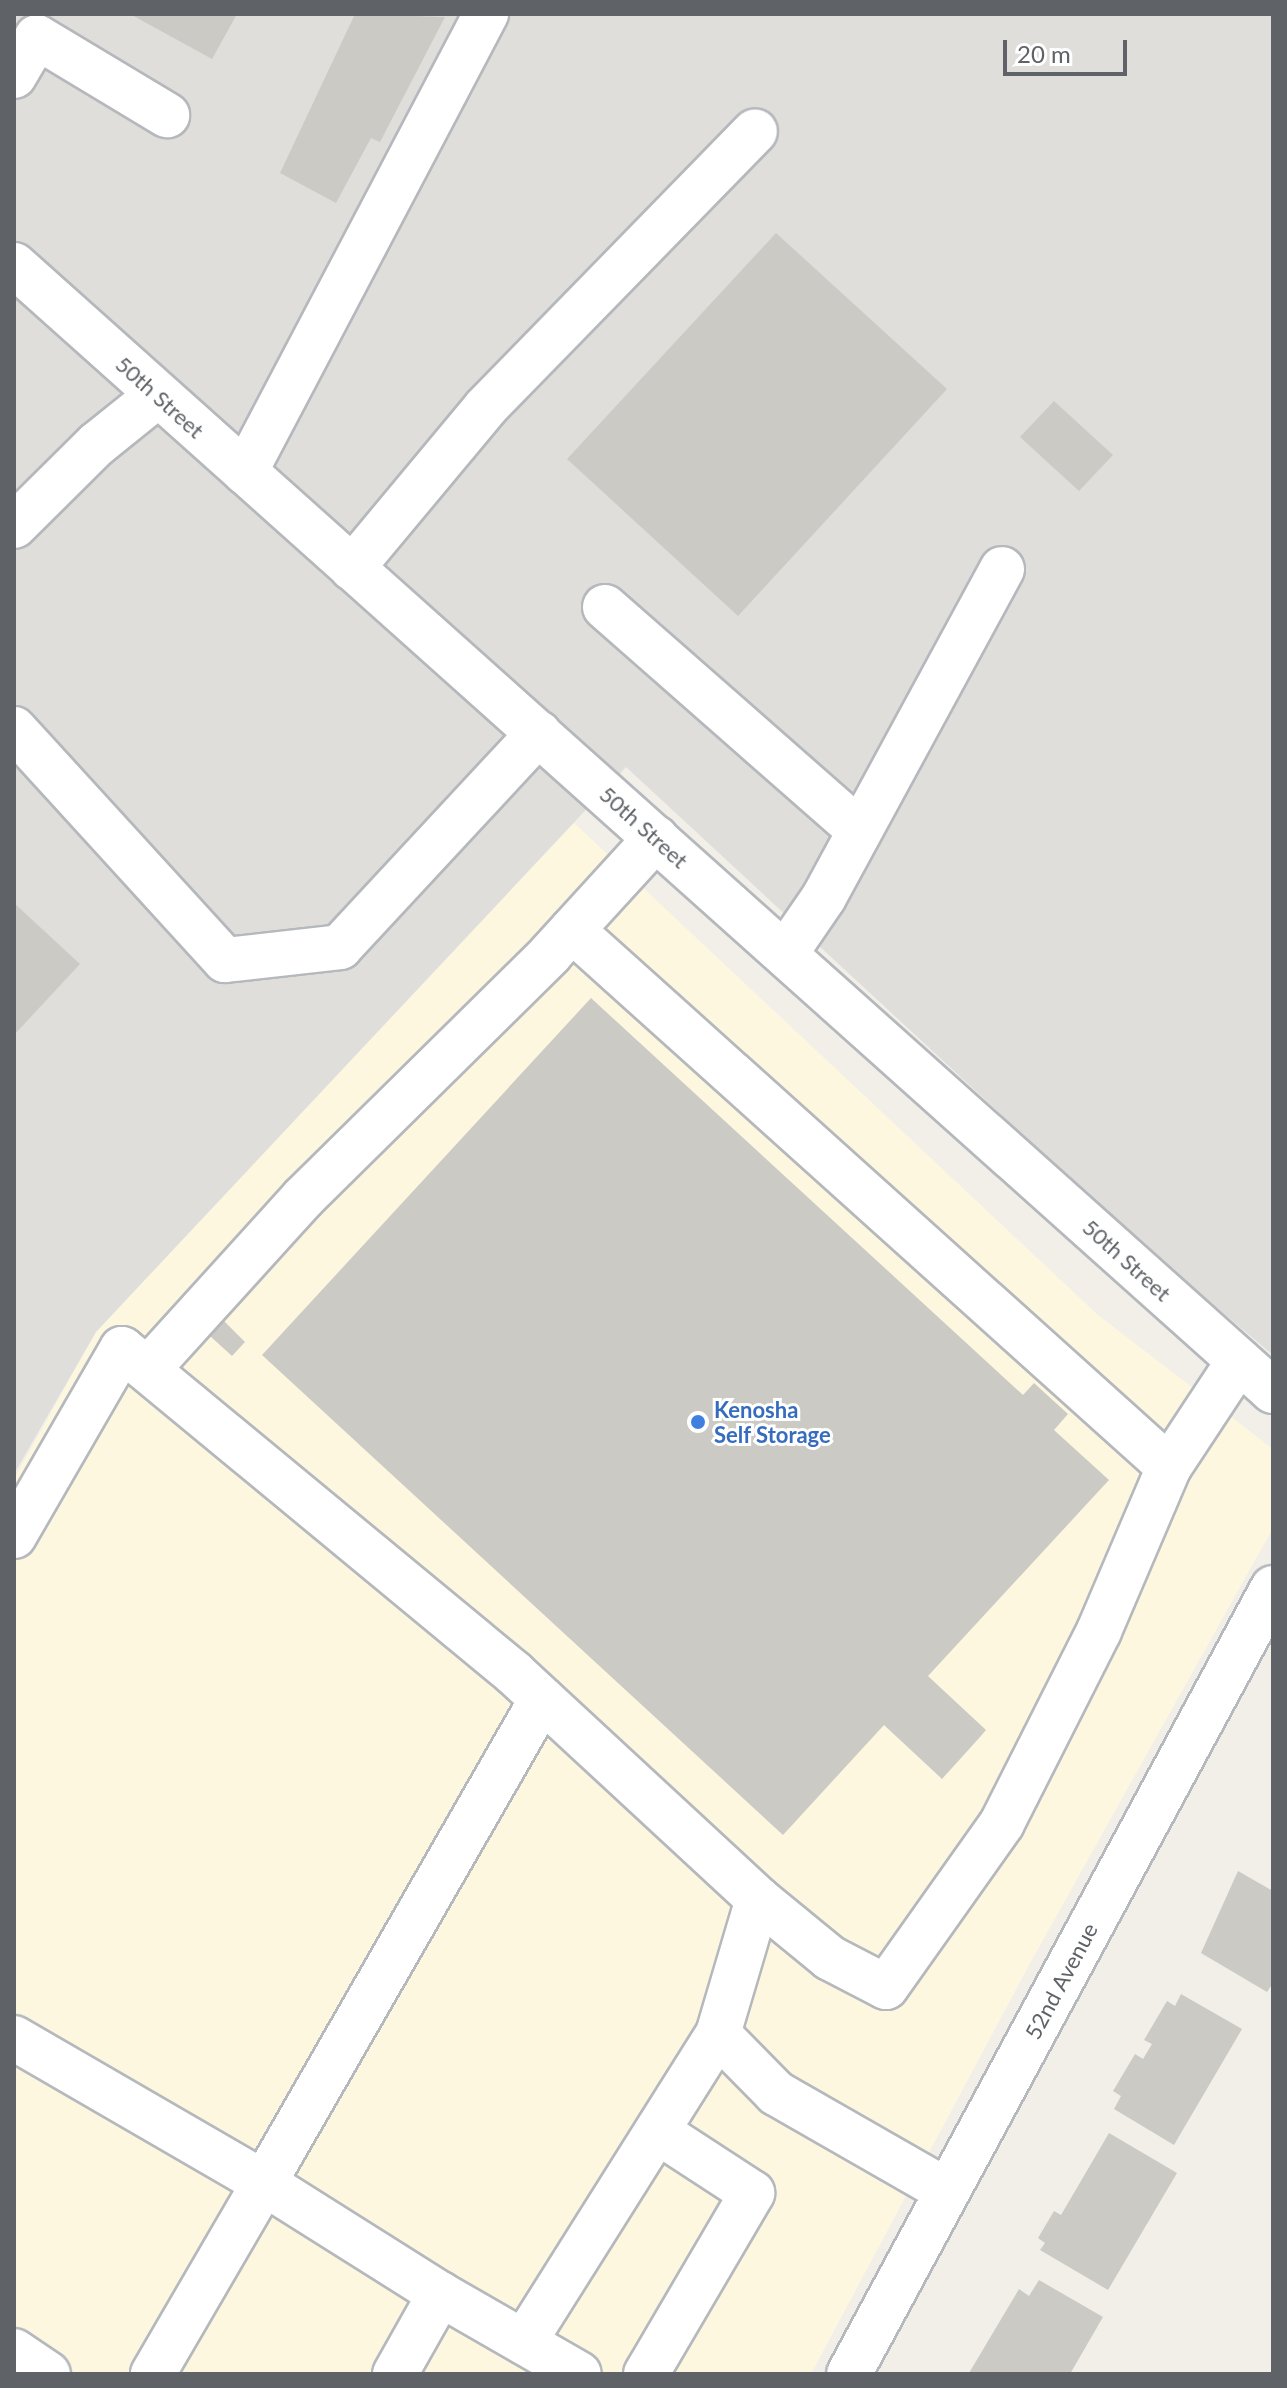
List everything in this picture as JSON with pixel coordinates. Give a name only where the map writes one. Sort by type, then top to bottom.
[{"type":"street","points":[[245,472],[486,14]]},
{"type":"street","points":[[14,76],[31,25],[167,115]]},
{"type":"street","points":[[352,568],[486,407],[755,131]]},
{"type":"street","name":"50th Street","points":[[14,265],[1273,1391]]},
{"type":"street","points":[[14,526],[97,444],[158,395]]},
{"type":"street","points":[[785,954],[860,831],[1002,569]]},
{"type":"street","points":[[605,607],[860,831]]},
{"type":"street","points":[[14,729],[225,960],[340,947],[539,733]]},
{"type":"street","points":[[148,1369],[303,1198],[572,930],[656,838]]},
{"type":"street","points":[[572,930],[1169,1467]]},
{"type":"street","points":[[14,1536],[122,1349],[542,1699],[758,1899],[830,1958],[886,1987],[1002,1823],[1099,1631],[1169,1467],[1239,1361]]},
{"type":"street","name":"52nd Avenue","points":[[849,2374],[1273,1588]]},
{"type":"street","points":[[153,2374],[542,1699]]},
{"type":"street","points":[[524,2342],[718,2034],[758,1899]]},
{"type":"street","points":[[718,2034],[776,2093],[947,2191]]},
{"type":"street","points":[[14,2038],[264,2183],[440,2294],[579,2374]]},
{"type":"street","points":[[646,2374],[752,2193],[657,2131]]},
{"type":"street","points":[[395,2374],[440,2294]]},
{"type":"street","points":[[14,2351],[48,2374]]},
{"type":"shaded area","points":[[14,14],[1273,14],[1273,1355],[1129,1233],[626,767],[96,1332],[14,1474]]},
{"type":"shaded area","points":[[574,823],[1099,1316],[1273,1449],[1273,1528],[1029,1965],[811,2374],[14,2374],[14,1479],[96,1332]]},
{"type":"building","points":[[130,14],[237,14],[212,59]]},
{"type":"building","points":[[355,14],[445,17],[380,142],[371,138],[336,203],[280,173]]},
{"type":"building","points":[[776,233],[947,389],[738,616],[567,459]]},
{"type":"building","points":[[1054,401],[1113,455],[1079,491],[1020,437]]},
{"type":"building","points":[[14,903],[80,964],[14,1035]]},
{"type":"building","name":"Kenosha Self Storage","points":[[591,998],[1023,1395],[1034,1383],[1068,1414],[1054,1430],[1109,1480],[928,1676],[986,1730],[942,1779],[884,1725],[783,1835],[262,1355]]},
{"type":"building","points":[[224,1321],[245,1342],[232,1356],[210,1336]]},
{"type":"building","points":[[1238,1871],[1273,1891],[1273,1983],[1267,1992],[1201,1953]]},
{"type":"building","points":[[1181,1994],[1242,2029],[1174,2145],[1114,2109],[1121,2096],[1113,2091],[1135,2054],[1143,2059],[1152,2044],[1144,2040],[1167,2001],[1175,2006]]},
{"type":"building","points":[[1109,2133],[1177,2173],[1108,2290],[1040,2250],[1045,2243],[1038,2238],[1054,2211],[1061,2215]]},
{"type":"building","points":[[1039,2280],[1103,2317],[1070,2374],[969,2373],[1019,2289],[1029,2296]]},
{"type":"place","name":"Kenosha Self Storage","points":[[698,1422]]}]
